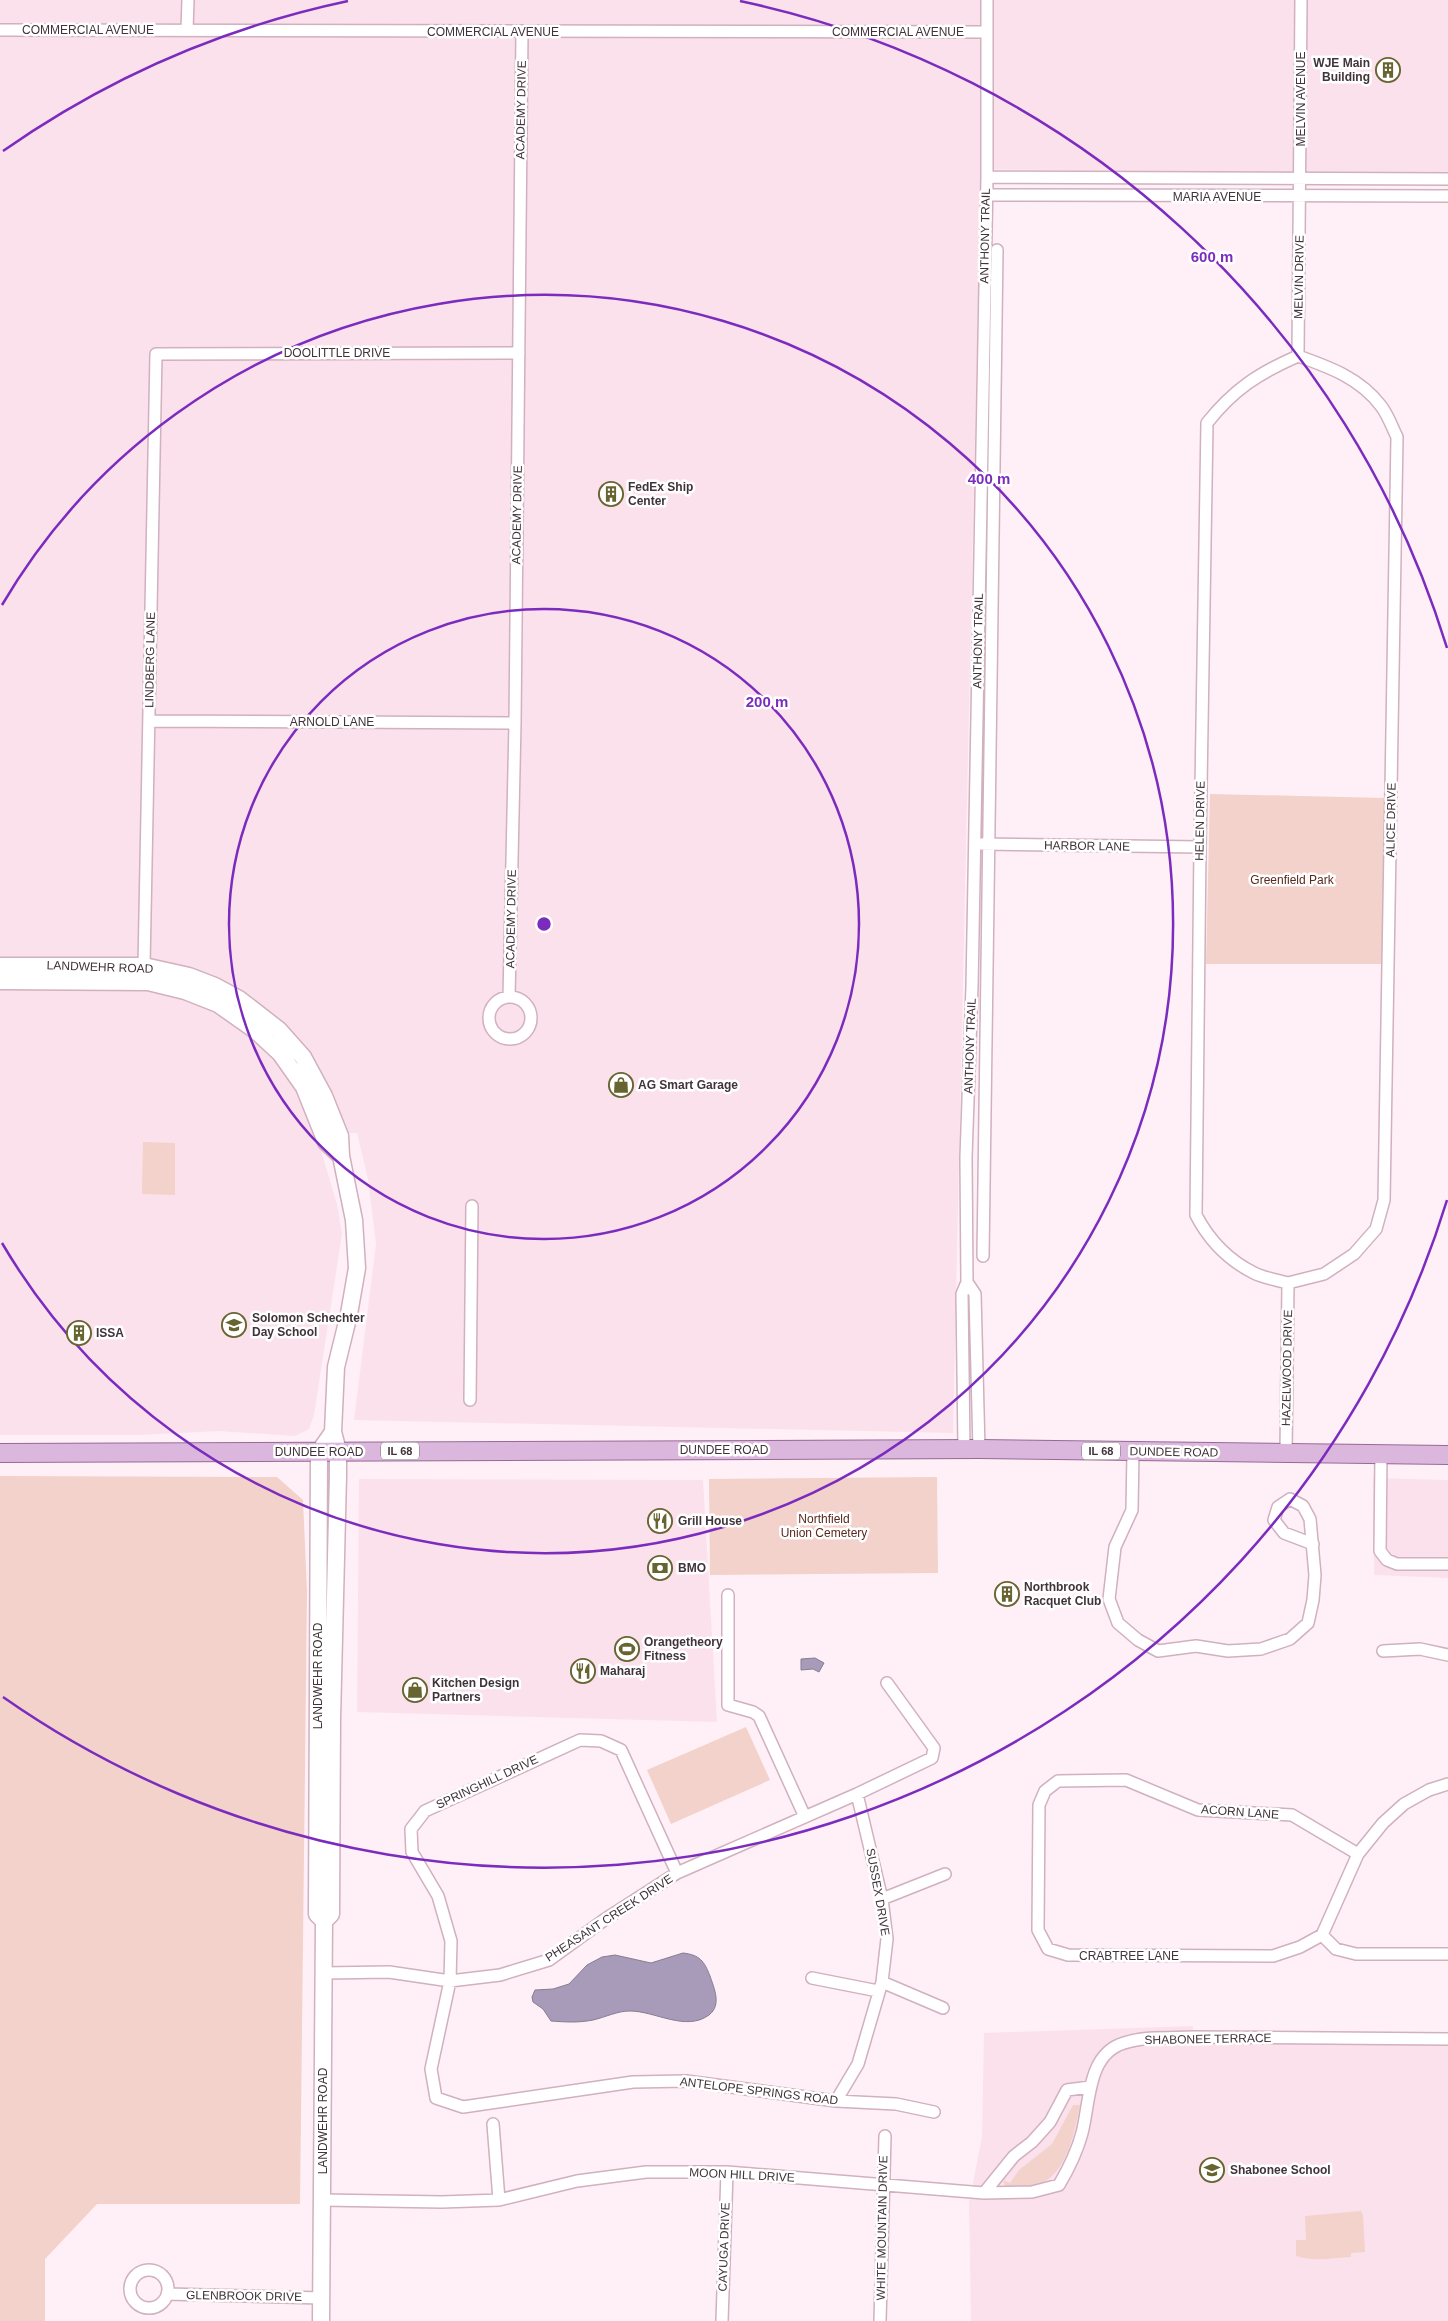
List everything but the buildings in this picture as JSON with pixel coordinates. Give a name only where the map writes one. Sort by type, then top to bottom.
[{"type":"main road","name":"LANDWEHR ROAD","points":[[0,966],[144,966],[189,976],[214,986],[240,999],[279,1030],[302,1057],[324,1096],[340,1136],[340,1156],[354,1220],[357,1268],[349,1314],[336,1367],[333,1432],[338,1451],[331,1914],[324,1921],[321,2321]]},
{"type":"main road","name":"LANDWEHR ROAD","points":[[0,980],[148,982],[185,991],[218,1004],[249,1025],[280,1053],[304,1087],[326,1142],[340,1156]]},
{"type":"main road","points":[[319,1452],[333,1432]]},
{"type":"main road","name":"DUNDEE ROAD","points":[[0,1453],[971,1449],[1448,1455]]},
{"type":"main road","name":"LANDWEHR ROAD","points":[[319,1452],[317,1914],[324,1921]]},
{"type":"street","points":[[187,30],[188,0]]},
{"type":"street","name":"ANTHONY TRAIL","points":[[971,1449],[962,1294],[967,1282],[966,1157],[972,987],[986,195],[987,0]]},
{"type":"street","name":"MELVIN AVENUE","points":[[1300,197],[1301,0]]},
{"type":"street","name":"COMMERCIAL AVENUE","points":[[0,30],[986,32]]},
{"type":"street","name":"ACADEMY DRIVE","points":[[509,996],[516,723],[522,32]]},
{"type":"street","name":"MARIA AVENUE","points":[[986,177],[1448,179]]},
{"type":"street","name":"MARIA AVENUE","points":[[986,195],[1448,196]]},
{"type":"street","name":"MELVIN DRIVE","points":[[1298,356],[1300,197]]},
{"type":"street","name":"ANTHONY TRAIL","points":[[983,1256],[996,250]]},
{"type":"street","name":"DOOLITTLE DRIVE","points":[[156,354],[519,353]]},
{"type":"street","name":"LINDBERG LANE","points":[[144,966],[156,354]]},
{"type":"street","name":"HELEN DRIVE","points":[[1288,1284],[1254,1274],[1225,1254],[1206,1234],[1196,1215],[1200,848],[1208,423],[1223,403],[1244,384],[1269,368],[1298,356]]},
{"type":"street","name":"ALICE DRIVE","points":[[1288,1284],[1324,1274],[1354,1254],[1376,1229],[1384,1200],[1397,437],[1382,406],[1359,383],[1330,367],[1298,356]]},
{"type":"street","name":"ARNOLD LANE","points":[[149,721],[516,723]]},
{"type":"street","name":"HARBOR LANE","points":[[974,844],[1200,848]]},
{"type":"street","points":[[966,1157],[984,1157]]},
{"type":"street","points":[[470,1400],[472,1206]]},
{"type":"street","name":"HAZELWOOD DRIVE","points":[[1286,1453],[1288,1284]]},
{"type":"street","points":[[1133,1452],[1132,1510],[1115,1547],[1109,1599],[1118,1623],[1138,1640],[1158,1651],[1196,1646],[1228,1651],[1261,1649],[1290,1639],[1308,1623],[1314,1600],[1314,1544]]},
{"type":"street","points":[[1381,1454],[1380,1551],[1387,1560],[1397,1564],[1448,1564]]},
{"type":"street","points":[[728,1595],[728,1705],[753,1712],[759,1716],[805,1817]]},
{"type":"street","points":[[1382,1651],[1420,1649],[1448,1655]]},
{"type":"street","name":"PHEASANT CREEK DRIVE","points":[[324,1973],[389,1972],[450,1981],[500,1975],[549,1960],[604,1920],[677,1873],[857,1794],[932,1758],[934,1748],[887,1683]]},
{"type":"street","name":"SPRINGHILL DRIVE","points":[[436,2098],[430,2069],[450,1981],[451,1941],[438,1896],[412,1852],[410,1828],[425,1811],[580,1740],[601,1741],[622,1750],[677,1873]]},
{"type":"street","name":"ACORN LANE","points":[[1039,1805],[1045,1791],[1058,1781],[1126,1780],[1198,1810],[1292,1815],[1358,1854]]},
{"type":"street","points":[[1448,1784],[1429,1790],[1404,1804],[1383,1823],[1358,1854],[1322,1935],[1336,1949],[1356,1954],[1448,1954]]},
{"type":"street","name":"SUSSEX DRIVE","points":[[836,2101],[858,2064],[880,1986],[887,1939],[882,1899],[857,1794]]},
{"type":"street","name":"CRABTREE LANE","points":[[1039,1805],[1038,1930],[1048,1948],[1068,1955],[1273,1956],[1300,1947],[1322,1935]]},
{"type":"street","points":[[882,1899],[945,1874]]},
{"type":"street","points":[[812,1978],[880,1986],[943,2008]]},
{"type":"street","name":"SHABONEE TERRACE","points":[[1090,2087],[1093,2074],[1110,2052],[1122,2044],[1139,2040],[1193,2037],[1448,2039]]},
{"type":"street","name":"ANTELOPE SPRINGS ROAD","points":[[436,2098],[463,2106],[633,2082],[686,2081],[836,2101],[896,2104],[934,2112]]},
{"type":"street","points":[[984,2193],[1014,2156],[1032,2142],[1050,2122],[1067,2090],[1090,2087]]},
{"type":"street","name":"MOON HILL DRIVE","points":[[323,2200],[442,2202],[499,2200],[577,2181],[646,2172],[728,2172],[984,2193],[1032,2192],[1059,2185],[1074,2161],[1090,2087]]},
{"type":"street","points":[[493,2124],[499,2200]]},
{"type":"street","name":"WHITE MOUNTAIN DRIVE","points":[[880,2321],[885,2136]]},
{"type":"street","name":"CAYUGA DRIVE","points":[[722,2321],[728,2172]]},
{"type":"street","name":"GLENBROOK DRIVE","points":[[167,2294],[322,2298]]},
{"type":"shaded area","points":[[0,0],[1448,0],[1448,175],[981,169],[953,1433],[354,1420],[376,1244],[368,1179],[357,1133],[316,1134],[337,1204],[342,1234],[314,1415],[309,1429],[295,1436],[219,1431],[140,1435],[0,1435]]},
{"type":"shaded area","points":[[1373,1478],[1448,1480],[1448,1578],[1374,1575]]},
{"type":"shaded area","points":[[359,1479],[703,1480],[717,1722],[357,1712]]},
{"type":"shaded area","points":[[815,1658],[824,1663],[819,1672],[813,1669],[801,1670],[801,1659]]},
{"type":"shaded area","points":[[683,1953],[694,1955],[701,1960],[706,1966],[715,1991],[716,2001],[713,2011],[700,2020],[680,2021],[630,2011],[587,2021],[551,2021],[543,2009],[533,2002],[532,1997],[535,1990],[553,1989],[569,1984],[587,1965],[602,1957],[615,1955],[651,1963]]},
{"type":"shaded area","name":"Shabonee School","points":[[1193,2026],[1193,2037],[1448,2039],[1448,2321],[971,2321],[969,2203],[982,2137],[984,2033]]},
{"type":"green space","name":"Greenfield Park","points":[[1210,794],[1385,798],[1383,964],[1206,964]]},
{"type":"green space","points":[[143,1142],[175,1143],[175,1195],[142,1194]]},
{"type":"green space","points":[[0,1476],[277,1477],[303,1500],[307,1592],[300,2204],[97,2204],[45,2259],[45,2321],[0,2321]]},
{"type":"green space","name":"Northfield Union Cemetery","points":[[937,1477],[938,1573],[710,1575],[709,1479]]},
{"type":"green space","points":[[746,1727],[770,1780],[671,1824],[647,1770]]},
{"type":"green space","points":[[1073,2105],[1080,2105],[1072,2137],[1060,2166],[1051,2177],[1040,2184],[1024,2187],[1005,2186],[1003,2180],[1010,2183],[1019,2170],[1052,2144]]},
{"type":"green space","points":[[1361,2211],[1363,2215],[1365,2252],[1351,2253],[1351,2257],[1323,2259],[1309,2259],[1296,2256],[1296,2240],[1306,2240],[1305,2216]]},
{"type":"place","name":"WJE Main Building","points":[[1388,70]]},
{"type":"place","name":"FedEx Ship Center","points":[[611,494]]},
{"type":"place","name":"AG Smart Garage","points":[[621,1085]]},
{"type":"place","name":"Solomon Schechter Day School","points":[[234,1325]]},
{"type":"place","name":"ISSA","points":[[79,1333]]},
{"type":"place","name":"Grill House","points":[[660,1521]]},
{"type":"place","name":"BMO","points":[[660,1568]]},
{"type":"place","name":"Northbrook Racquet Club","points":[[1007,1594]]},
{"type":"place","name":"Orangetheory Fitness","points":[[627,1649]]},
{"type":"place","name":"Maharaj","points":[[583,1671]]},
{"type":"place","name":"Kitchen Design Partners","points":[[415,1690]]},
{"type":"place","name":"Shabonee School","points":[[1212,2170]]}]
